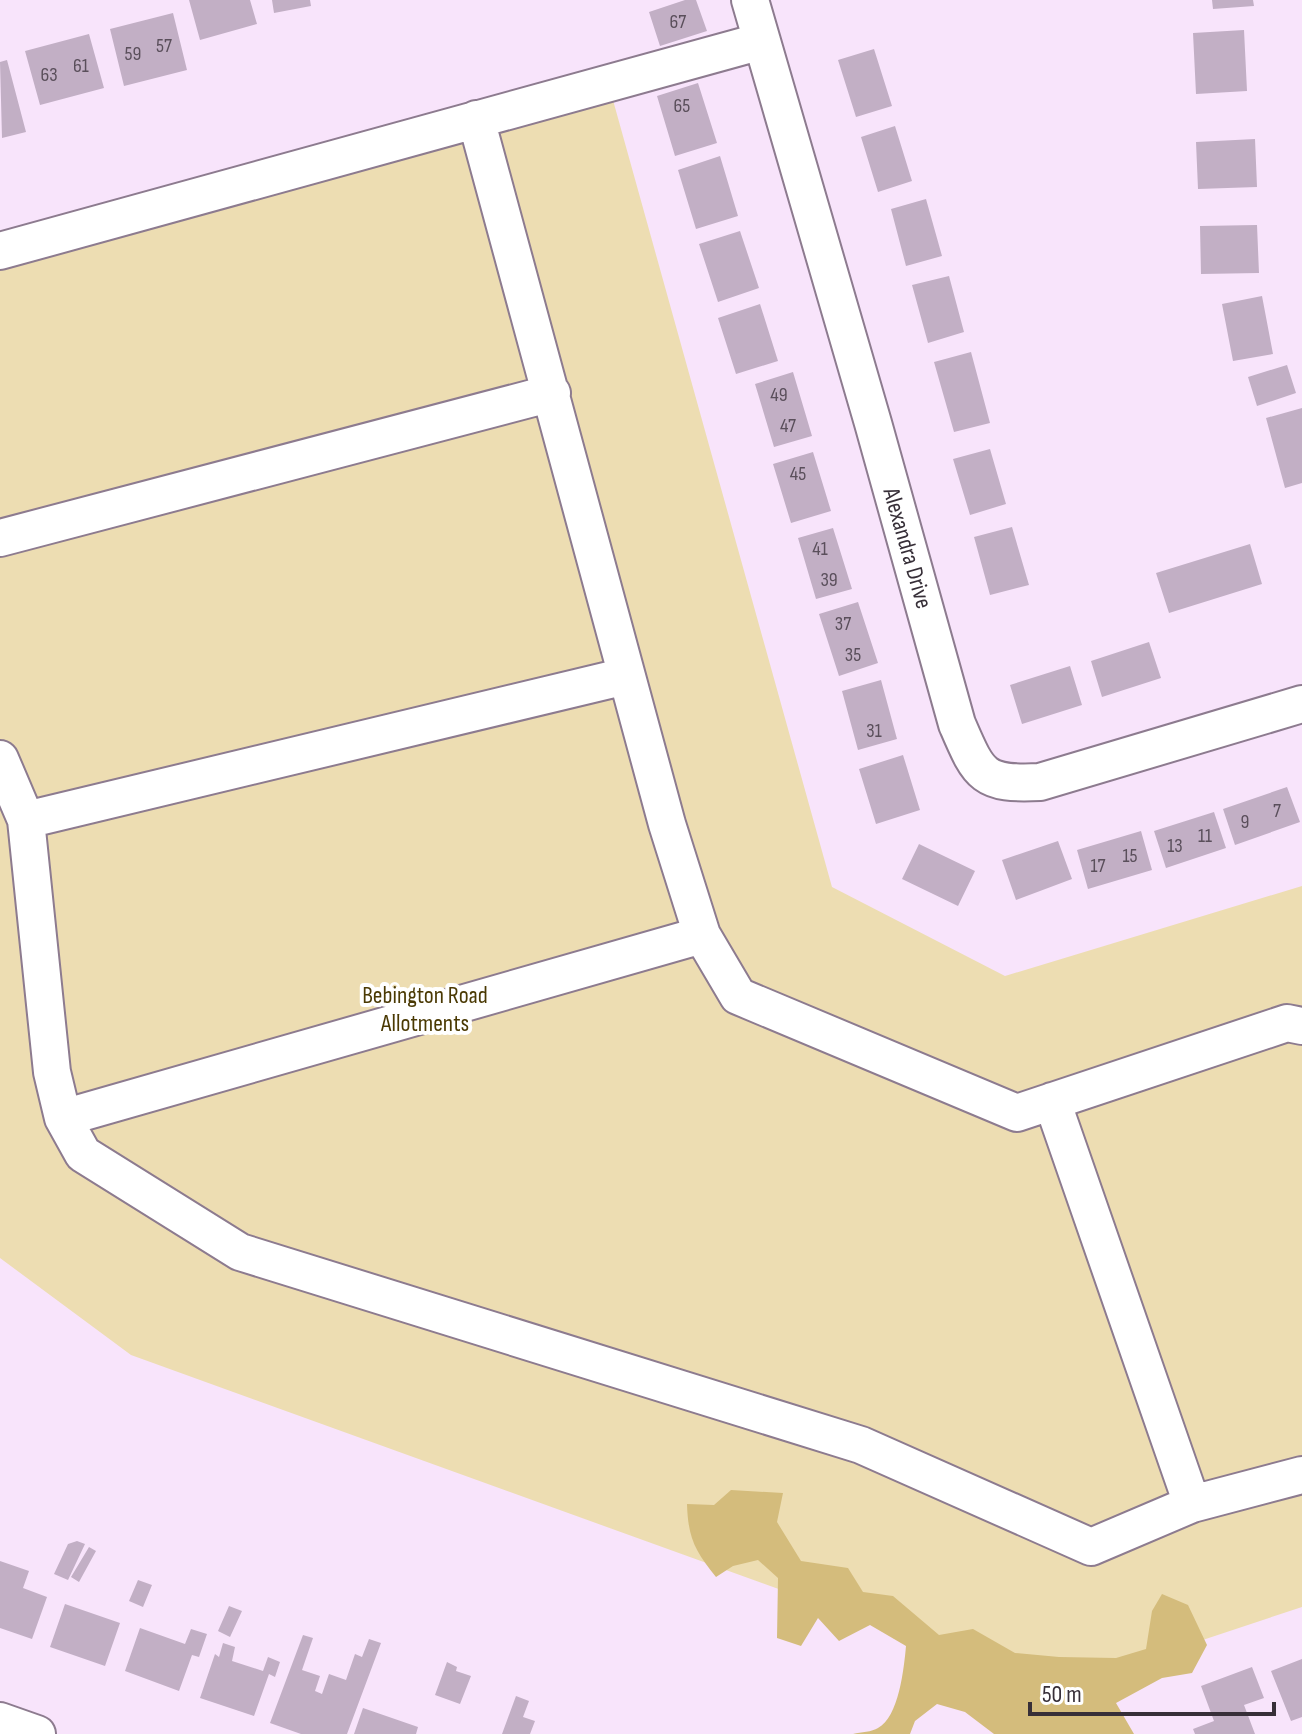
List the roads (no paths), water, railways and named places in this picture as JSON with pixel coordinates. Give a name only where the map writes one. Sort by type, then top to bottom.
[{"type":"street","name":"Alexandra Drive","points":[[750,0],[957,724],[972,760],[986,775],[1008,784],[1040,782],[1302,704]]},
{"type":"street","points":[[0,251],[762,41]]},
{"type":"street","points":[[476,119],[667,824],[702,935],[738,996],[1017,1113],[1287,1023],[1302,1026]]},
{"type":"street","points":[[0,538],[552,393]]},
{"type":"street","points":[[26,820],[626,676]]},
{"type":"street","points":[[0,759],[26,820],[52,1072],[63,1118],[83,1154],[240,1252],[861,1445],[1091,1547],[1192,1504],[1302,1475]]},
{"type":"street","points":[[63,1118],[702,935]]},
{"type":"street","points":[[1052,1101],[1192,1504]]},
{"type":"street","points":[[0,1721],[37,1734]]},
{"type":"park label","name":"Bebington Road Allotments","points":[[425,1009]]}]
